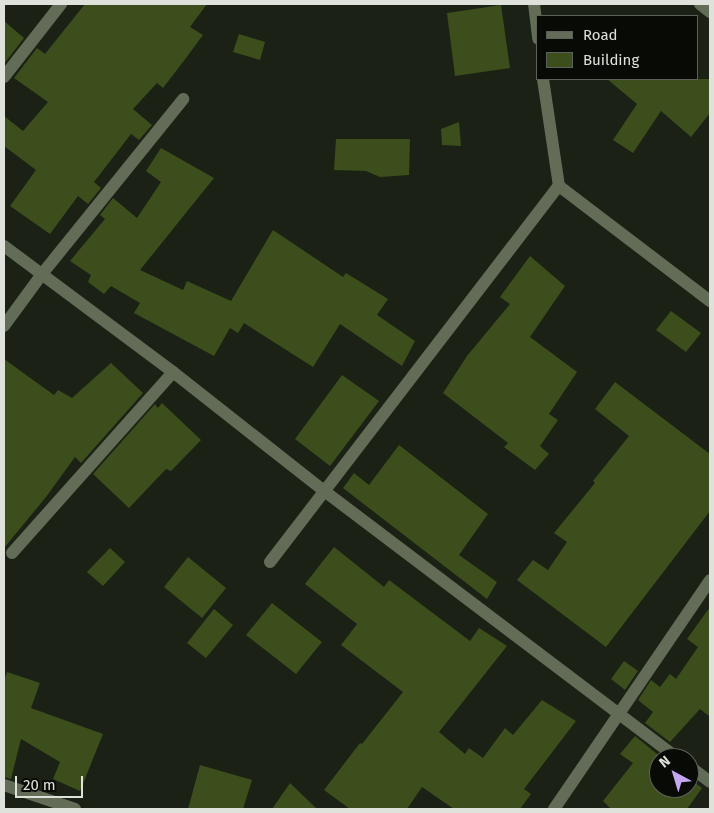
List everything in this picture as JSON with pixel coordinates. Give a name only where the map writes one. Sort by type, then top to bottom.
[{"type":"street","points":[[4,77],[62,4]]},
{"type":"street","points":[[534,4],[536,22]]},
{"type":"street","points":[[700,4],[710,12]]},
{"type":"street","points":[[543,80],[559,186],[710,301]]},
{"type":"street","points":[[4,326],[42,274],[183,99]]},
{"type":"street","points":[[270,562],[323,490],[559,186]]},
{"type":"street","points":[[4,246],[173,372],[323,490],[665,748]]},
{"type":"street","points":[[12,553],[173,372]]},
{"type":"street","points":[[554,809],[618,712],[710,580]]},
{"type":"street","points":[[699,774],[710,782]]},
{"type":"street","points":[[4,785],[75,809]]},
{"type":"building","points":[[85,4],[207,4],[190,27],[203,35],[163,88],[157,83],[133,109],[152,125],[139,140],[131,134],[94,182],[101,188],[88,204],[78,196],[50,234],[10,206],[36,170],[4,146],[4,116],[23,131],[48,102],[14,78],[37,48],[45,54]]},
{"type":"building","points":[[501,5],[510,68],[455,76],[447,13]]},
{"type":"building","points":[[4,21],[24,38],[4,64]]},
{"type":"building","points":[[239,34],[265,42],[260,60],[233,52]]},
{"type":"building","points":[[710,79],[710,113],[691,137],[661,111],[633,153],[613,140],[637,104],[608,80]]},
{"type":"building","points":[[459,122],[461,146],[442,145],[441,129]]},
{"type":"building","points":[[336,139],[410,139],[409,175],[380,177],[366,171],[334,170]]},
{"type":"building","points":[[161,148],[214,178],[140,270],[183,290],[187,281],[231,301],[273,230],[343,277],[346,273],[388,299],[377,315],[415,341],[402,366],[340,324],[313,367],[244,323],[238,333],[230,328],[214,356],[134,313],[140,303],[111,286],[104,294],[88,282],[91,275],[70,261],[105,219],[100,215],[113,198],[137,218],[161,182],[146,171]]},
{"type":"building","points":[[530,256],[565,286],[530,337],[577,372],[549,414],[558,420],[540,446],[549,454],[535,470],[504,447],[508,443],[443,393],[467,356],[510,304],[500,297]]},
{"type":"building","points":[[671,311],[701,333],[686,352],[656,330]]},
{"type":"building","points":[[4,359],[54,395],[58,390],[72,398],[111,363],[143,393],[81,463],[75,457],[46,497],[4,548]]},
{"type":"building","points":[[342,375],[379,401],[330,466],[295,439]]},
{"type":"building","points":[[615,382],[710,454],[710,511],[606,647],[517,580],[533,560],[548,570],[567,542],[554,533],[595,483],[593,481],[629,436],[595,409]]},
{"type":"building","points":[[162,403],[201,440],[171,471],[166,469],[129,508],[93,474],[155,404],[158,408]]},
{"type":"building","points":[[399,445],[488,514],[459,555],[497,582],[487,599],[343,488],[354,473],[369,485]]},
{"type":"building","points":[[334,547],[384,587],[389,580],[470,641],[479,628],[507,646],[439,732],[465,754],[469,748],[483,758],[505,728],[513,735],[542,700],[576,721],[524,789],[531,794],[520,809],[454,809],[422,787],[407,809],[350,809],[324,790],[403,692],[341,645],[357,624],[305,584]]},
{"type":"building","points":[[110,548],[125,562],[103,586],[87,572]]},
{"type":"building","points":[[188,557],[226,588],[202,618],[164,587]]},
{"type":"building","points":[[272,603],[322,642],[296,674],[246,635]]},
{"type":"building","points":[[710,607],[710,717],[700,709],[670,742],[645,723],[653,712],[638,700],[651,680],[660,687],[670,674],[676,679],[698,647],[687,639]]},
{"type":"building","points":[[214,609],[233,625],[206,658],[187,643]]},
{"type":"building","points":[[624,661],[638,671],[625,690],[611,679]]},
{"type":"building","points":[[7,672],[40,683],[31,708],[103,734],[80,791],[53,779],[60,762],[21,739],[11,779],[4,777],[4,681]]},
{"type":"building","points":[[635,736],[650,748],[649,798],[695,798],[687,809],[611,809],[603,801],[633,763],[620,754]]},
{"type":"building","points":[[200,765],[252,780],[243,809],[188,809]]},
{"type":"building","points":[[290,783],[317,809],[272,809]]}]
